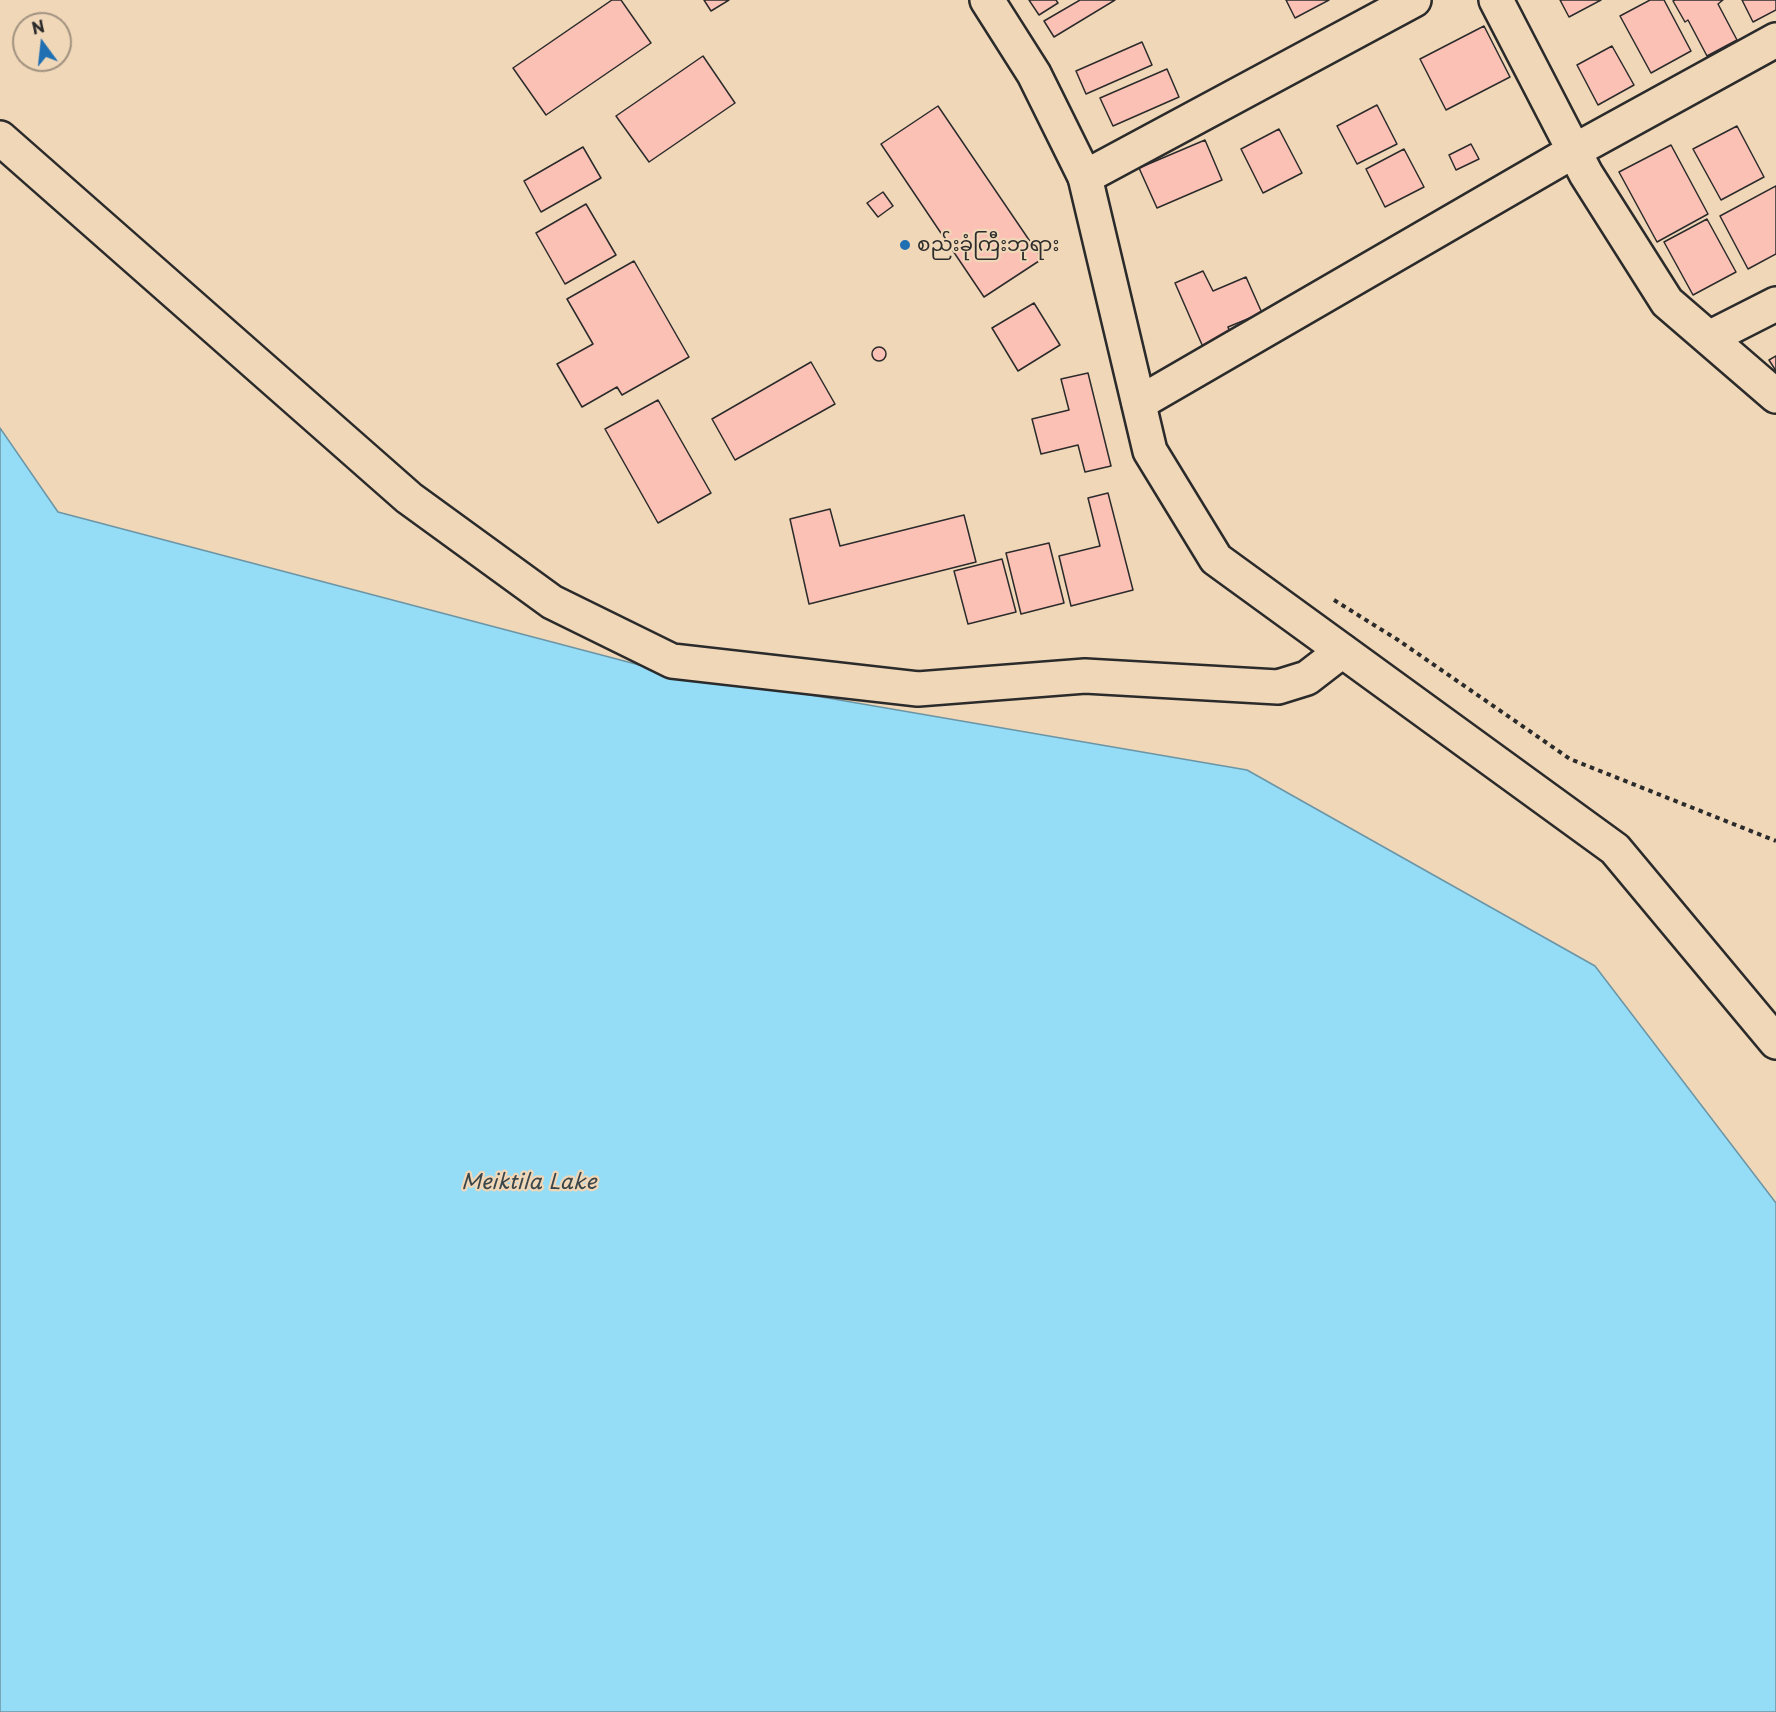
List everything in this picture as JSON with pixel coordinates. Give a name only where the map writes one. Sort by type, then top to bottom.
[{"type":"street","points":[[987,0],[1034,74],[1084,177],[1150,451],[1216,559],[1615,849],[1776,1042]]},
{"type":"street","points":[[1084,177],[1414,0]]},
{"type":"street","points":[[1496,0],[1586,174],[1667,302],[1776,396]]},
{"type":"street","points":[[1138,403],[1574,151],[1776,40]]},
{"type":"street","points":[[0,138],[409,498],[552,602],[672,661],[918,690],[1085,676],[1278,687],[1307,678],[1342,651]]},
{"type":"street","points":[[1709,338],[1776,304]]},
{"type":"path","points":[[1329,596],[1398,640],[1570,759],[1776,841]]},
{"type":"water","name":"Meiktila Lake","points":[[0,428],[58,512],[647,667],[1247,770],[1595,966],[1776,1203],[1776,1712],[0,1712]]},
{"type":"building","points":[[612,0],[621,0],[651,43],[546,115],[513,68]]},
{"type":"building","points":[[704,0],[729,0],[711,11]]},
{"type":"building","points":[[1029,0],[1056,0],[1058,3],[1039,15]]},
{"type":"building","points":[[1080,0],[1115,0],[1054,37],[1044,21]]},
{"type":"building","points":[[1286,0],[1329,0],[1295,18]]},
{"type":"building","points":[[1560,0],[1601,0],[1569,17]]},
{"type":"building","points":[[1650,0],[1664,0],[1691,51],[1651,73],[1620,16]]},
{"type":"building","points":[[1723,0],[1718,4],[1737,40],[1707,56],[1688,20],[1685,22],[1673,1]]},
{"type":"building","points":[[1742,0],[1776,0],[1776,10],[1753,22]]},
{"type":"building","points":[[1484,26],[1510,77],[1446,110],[1420,59]]},
{"type":"building","points":[[1142,42],[1152,65],[1086,94],[1076,71]]},
{"type":"building","points":[[1612,46],[1634,85],[1598,105],[1577,65]]},
{"type":"building","points":[[703,56],[735,103],[649,162],[616,116]]},
{"type":"building","points":[[1167,69],[1179,97],[1113,126],[1100,98]]},
{"type":"building","points":[[1377,105],[1397,144],[1357,164],[1337,126]]},
{"type":"building","points":[[938,106],[1042,259],[984,297],[881,144]]},
{"type":"building","points":[[1737,126],[1764,177],[1721,200],[1693,149]]},
{"type":"building","points":[[1279,129],[1302,173],[1263,193],[1241,149]]},
{"type":"building","points":[[1205,140],[1222,180],[1157,208],[1139,168]]},
{"type":"building","points":[[1471,144],[1479,159],[1456,170],[1449,155]]},
{"type":"building","points":[[1671,145],[1708,214],[1657,242],[1619,172]]},
{"type":"building","points":[[583,147],[601,178],[541,212],[524,181]]},
{"type":"building","points":[[1404,149],[1424,187],[1385,207],[1366,169]]},
{"type":"building","points":[[1776,186],[1776,254],[1748,269],[1720,216]]},
{"type":"building","points":[[883,192],[893,206],[878,217],[867,203]]},
{"type":"building","points":[[586,204],[616,255],[565,284],[536,233]]},
{"type":"building","points":[[1707,219],[1736,272],[1693,295],[1664,242]]},
{"type":"building","points":[[634,261],[689,357],[622,395],[617,387],[582,407],[557,364],[593,344],[567,299]]},
{"type":"building","points":[[1203,271],[1213,291],[1246,277],[1262,313],[1228,327],[1231,335],[1203,347],[1175,283]]},
{"type":"building","points":[[1034,303],[1060,345],[1018,371],[992,328]]},
{"type":"building","points":[[876,347],[882,347],[886,354],[882,361],[876,361],[872,357],[872,351]]},
{"type":"building","points":[[1776,356],[1776,371],[1769,360]]},
{"type":"building","points":[[811,362],[835,404],[735,460],[712,419]]},
{"type":"building","points":[[1088,373],[1111,466],[1085,472],[1078,445],[1041,454],[1032,419],[1069,410],[1061,379]]},
{"type":"building","points":[[658,400],[711,493],[658,523],[605,429]]},
{"type":"building","points":[[1108,493],[1133,590],[1071,606],[1059,556],[1100,546],[1088,498]]},
{"type":"building","points":[[830,509],[840,546],[964,515],[976,562],[809,604],[790,519]]},
{"type":"building","points":[[1049,543],[1064,603],[1021,614],[1006,553]]},
{"type":"building","points":[[1002,559],[1016,612],[968,624],[954,571]]},
{"type":"place","name":"စည်းခုံကြီးဘုရား","points":[[905,245]]}]
